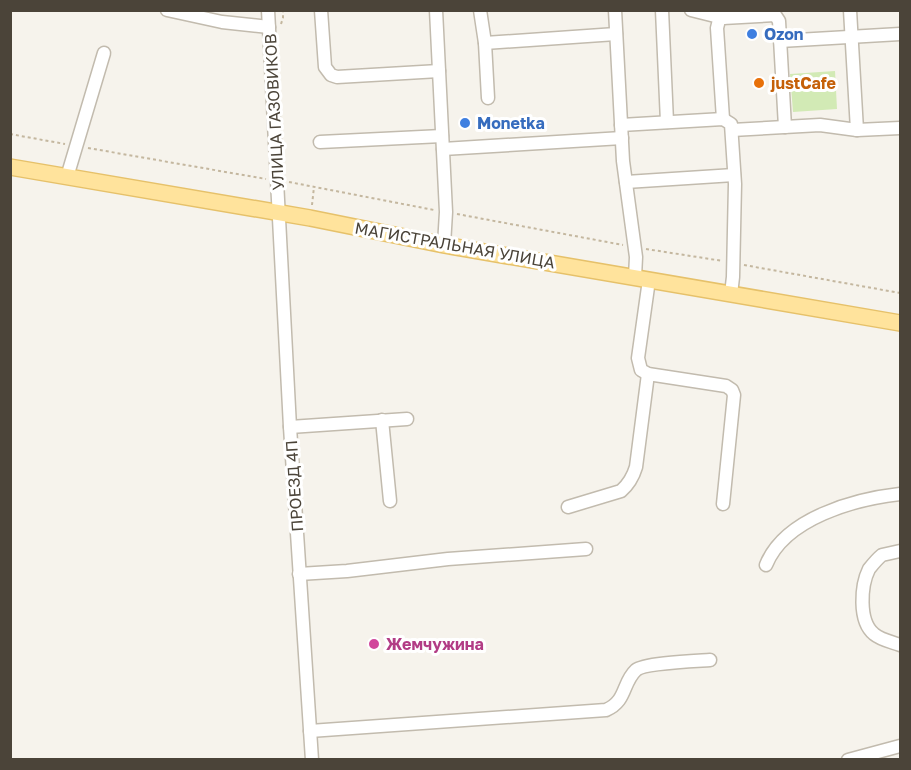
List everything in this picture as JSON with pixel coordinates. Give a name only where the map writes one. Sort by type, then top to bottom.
[{"type":"main road","name":"МАГИСТРАЛЬНАЯ УЛИЦА","points":[[10,167],[279,213],[444,245],[900,323]]},
{"type":"street","points":[[167,10],[222,22],[269,27]]},
{"type":"street","name":"УЛИЦА ГАЗОВИКОВ","points":[[268,10],[279,213]]},
{"type":"street","points":[[321,10],[325,67],[331,75],[337,77],[439,71]]},
{"type":"street","points":[[436,10],[446,212],[444,245]]},
{"type":"street","points":[[480,10],[489,98]]},
{"type":"street","points":[[615,10],[626,182],[636,257],[642,278],[638,358],[641,370],[648,374],[726,386],[732,390],[734,395],[723,504]]},
{"type":"street","points":[[662,10],[667,122]]},
{"type":"street","points":[[691,10],[723,18],[775,15],[779,21],[785,127]]},
{"type":"street","points":[[850,10],[857,130]]},
{"type":"street","points":[[723,18],[719,20],[717,28],[723,119]]},
{"type":"street","points":[[485,43],[616,34]]},
{"type":"street","points":[[780,41],[900,34]]},
{"type":"street","points":[[67,177],[104,52]]},
{"type":"street","points":[[621,124],[723,119],[730,124],[734,175],[734,263],[731,294]]},
{"type":"street","points":[[732,130],[820,125],[857,130],[900,128]]},
{"type":"street","points":[[320,142],[442,136]]},
{"type":"street","points":[[443,149],[622,138]]},
{"type":"street","points":[[626,182],[734,175]]},
{"type":"street","name":"ПРОЕЗД 4П","points":[[279,213],[290,427],[312,759]]},
{"type":"street","points":[[568,507],[621,491],[628,485],[636,467],[648,374]]},
{"type":"street","points":[[290,427],[407,418]]},
{"type":"street","points":[[382,420],[390,501]]},
{"type":"street","points":[[766,565],[774,550],[783,541],[826,511],[870,499],[900,494]]},
{"type":"street","points":[[299,574],[347,571],[448,559],[586,549]]},
{"type":"street","points":[[900,551],[882,555],[869,570],[865,580],[863,615],[873,633],[900,645]]},
{"type":"street","points":[[310,731],[606,710],[616,706],[636,670],[643,666],[710,660]]},
{"type":"street","points":[[848,759],[900,746]]},
{"type":"green space","points":[[835,71],[837,109],[793,112],[790,74]]},
{"type":"place","name":"Ozon","points":[[752,34]]},
{"type":"place","name":"justCafe","points":[[759,83]]},
{"type":"place","name":"Monetka","points":[[465,123]]},
{"type":"place","name":"Жемчужина","points":[[374,644]]}]
